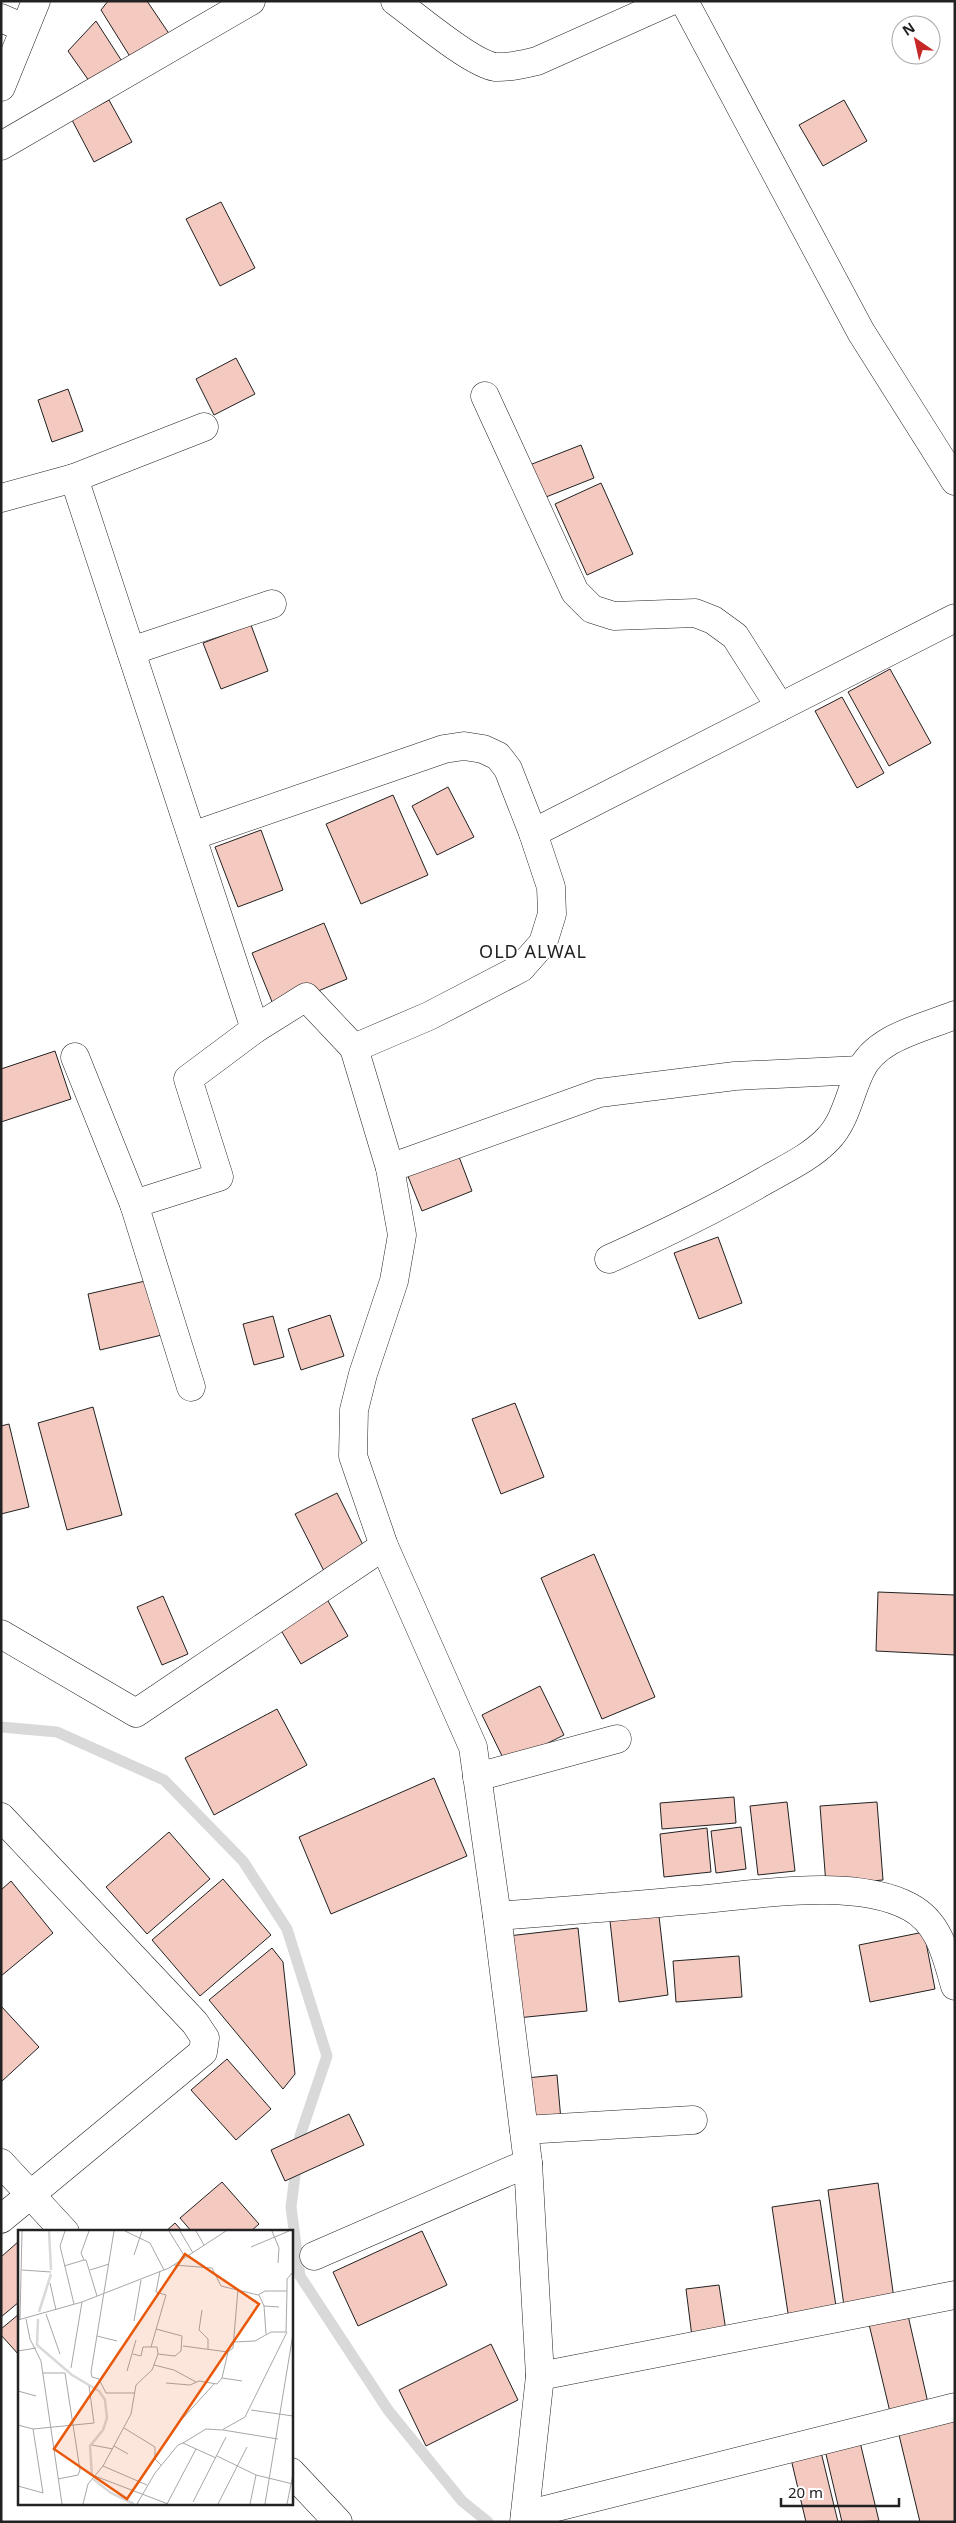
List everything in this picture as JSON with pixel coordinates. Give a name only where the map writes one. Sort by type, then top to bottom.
[{"type":"street","points":[[1,87],[12,23],[36,1]]},
{"type":"street","points":[[1,146],[251,1]]},
{"type":"street","points":[[395,1],[475,59],[494,67],[514,66],[537,61],[671,1]]},
{"type":"street","points":[[684,1],[861,332],[955,481]]},
{"type":"street","points":[[485,396],[575,592],[592,609],[614,616],[695,613],[713,620],[735,636],[780,707]]},
{"type":"street","points":[[1,498],[74,478],[204,427]]},
{"type":"street","points":[[74,478],[255,1028]]},
{"type":"street","points":[[131,651],[272,604]]},
{"type":"street","points":[[533,833],[955,618]]},
{"type":"street","points":[[192,836],[444,749],[464,746],[483,749],[498,756],[508,769],[551,886],[552,914],[543,942],[521,968],[429,1016],[354,1048]]},
{"type":"street","points":[[134,1204],[219,1177],[188,1079],[255,1028],[306,996],[354,1048],[390,1168],[402,1235],[394,1280],[362,1374],[354,1410],[352,1456],[384,1546],[473,1747],[497,1916],[528,2163],[540,2376],[525,2518],[955,2407]]},
{"type":"street","points":[[609,1259],[702,1216],[791,1166],[827,1140],[842,1120],[860,1070],[873,1053],[887,1042],[955,1015]]},
{"type":"street","points":[[75,1058],[134,1204],[190,1387]]},
{"type":"street","points":[[390,1168],[599,1093],[734,1076],[860,1070]]},
{"type":"street","points":[[1,1634],[136,1713],[384,1546]]},
{"type":"street","points":[[477,1777],[617,1739]]},
{"type":"street","points":[[1,1817],[195,2023],[206,2038],[203,2052],[1,2219]]},
{"type":"street","points":[[497,1916],[813,1891],[885,1897],[911,1907],[930,1922],[941,1940],[955,1986]]},
{"type":"street","points":[[524,2130],[693,2120]]},
{"type":"street","points":[[1,2163],[63,2230]]},
{"type":"street","points":[[314,2256],[528,2163]]},
{"type":"street","points":[[540,2376],[955,2295]]},
{"type":"street","points":[[292,2473],[338,2522]]},
{"type":"building","points":[[108,1],[147,1],[172,38],[134,63],[101,10]]},
{"type":"building","points":[[96,21],[125,66],[94,88],[68,51]]},
{"type":"building","points":[[109,100],[132,142],[94,162],[72,120]]},
{"type":"building","points":[[844,100],[867,141],[823,166],[799,125]]},
{"type":"building","points":[[221,202],[255,268],[220,286],[186,219]]},
{"type":"building","points":[[236,358],[255,394],[214,415],[196,379]]},
{"type":"building","points":[[68,389],[83,431],[52,442],[38,400]]},
{"type":"building","points":[[581,445],[594,478],[541,499],[527,466]]},
{"type":"building","points":[[601,483],[633,554],[587,575],[555,504]]},
{"type":"building","points":[[251,625],[268,671],[221,689],[203,643]]},
{"type":"building","points":[[890,669],[931,743],[889,766],[848,692]]},
{"type":"building","points":[[842,697],[884,773],[857,788],[815,711]]},
{"type":"building","points":[[448,787],[474,837],[437,855],[412,806]]},
{"type":"building","points":[[393,795],[428,875],[361,904],[326,824]]},
{"type":"building","points":[[261,830],[283,890],[238,907],[215,847]]},
{"type":"building","points":[[324,923],[347,979],[275,1009],[252,953]]},
{"type":"building","points":[[55,1051],[71,1099],[1,1122],[1,1069]]},
{"type":"building","points":[[456,1149],[472,1191],[422,1211],[405,1169]]},
{"type":"building","points":[[718,1237],[742,1303],[699,1319],[674,1253]]},
{"type":"building","points":[[154,1279],[166,1334],[100,1350],[88,1294]]},
{"type":"building","points":[[330,1315],[344,1356],[301,1370],[288,1329]]},
{"type":"building","points":[[273,1316],[284,1357],[254,1365],[243,1324]]},
{"type":"building","points":[[515,1403],[544,1477],[501,1494],[472,1419]]},
{"type":"building","points":[[93,1407],[122,1515],[67,1530],[38,1423]]},
{"type":"building","points":[[9,1424],[29,1507],[1,1514],[1,1426]]},
{"type":"building","points":[[337,1493],[365,1549],[324,1571],[295,1514]]},
{"type":"building","points":[[594,1554],[655,1697],[602,1719],[541,1578]]},
{"type":"building","points":[[878,1592],[955,1595],[955,1655],[876,1651]]},
{"type":"building","points":[[324,1594],[348,1636],[301,1664],[276,1622]]},
{"type":"building","points":[[163,1596],[188,1654],[162,1665],[137,1607]]},
{"type":"building","points":[[540,1686],[564,1735],[506,1764],[482,1715]]},
{"type":"building","points":[[277,1709],[307,1765],[214,1815],[185,1758]]},
{"type":"building","points":[[434,1778],[467,1856],[331,1914],[299,1837]]},
{"type":"building","points":[[734,1797],[736,1823],[662,1829],[660,1803]]},
{"type":"building","points":[[787,1802],[795,1871],[758,1875],[750,1806]]},
{"type":"building","points":[[877,1802],[883,1880],[826,1885],[820,1806]]},
{"type":"building","points":[[741,1827],[746,1869],[716,1873],[711,1831]]},
{"type":"building","points":[[707,1828],[711,1872],[664,1877],[660,1834]]},
{"type":"building","points":[[169,1832],[210,1879],[147,1934],[106,1887]]},
{"type":"building","points":[[223,1879],[271,1935],[200,1996],[152,1940]]},
{"type":"building","points":[[11,1881],[53,1933],[1,1976],[1,1890]]},
{"type":"building","points":[[659,1916],[668,1995],[619,2002],[610,1921]]},
{"type":"building","points":[[578,1928],[587,2011],[517,2018],[508,1936]]},
{"type":"building","points":[[924,1932],[935,1989],[870,2002],[859,1945]]},
{"type":"building","points":[[272,1948],[283,1962],[295,2074],[283,2089],[209,2000]]},
{"type":"building","points":[[739,1956],[742,1997],[676,2002],[673,1961]]},
{"type":"building","points":[[1,2006],[39,2047],[1,2082]]},
{"type":"building","points":[[227,2059],[271,2109],[236,2140],[191,2090]]},
{"type":"building","points":[[557,2075],[561,2120],[530,2123],[526,2078]]},
{"type":"building","points":[[349,2114],[364,2145],[285,2181],[271,2150]]},
{"type":"building","points":[[222,2182],[259,2224],[252,2230],[190,2230],[180,2218]]},
{"type":"building","points":[[878,2183],[894,2299],[844,2306],[828,2190]]},
{"type":"building","points":[[820,2200],[837,2313],[789,2320],[772,2207]]},
{"type":"building","points":[[175,2223],[181,2230],[167,2230]]},
{"type":"building","points":[[422,2231],[447,2285],[358,2326],[333,2272]]},
{"type":"building","points":[[18,2242],[18,2303],[1,2317],[1,2257]]},
{"type":"building","points":[[719,2285],[726,2331],[692,2337],[686,2289]]},
{"type":"building","points":[[907,2311],[928,2403],[890,2412],[868,2320]]},
{"type":"building","points":[[18,2315],[18,2354],[1,2335],[1,2329]]},
{"type":"building","points":[[491,2344],[518,2400],[426,2446],[399,2390]]},
{"type":"building","points":[[955,2421],[955,2522],[920,2522],[899,2435]]},
{"type":"building","points":[[860,2442],[879,2521],[842,2522],[825,2450]]},
{"type":"building","points":[[821,2452],[838,2522],[806,2522],[791,2459]]},
{"type":"waterway","points":[[1,1727],[57,1732],[164,1780],[243,1861],[287,1929],[327,2056],[300,2136],[291,2207],[300,2276],[388,2410],[462,2501],[488,2522]]},
{"type":"district","name":"OLD ALWAL","points":[[533,952]]}]
